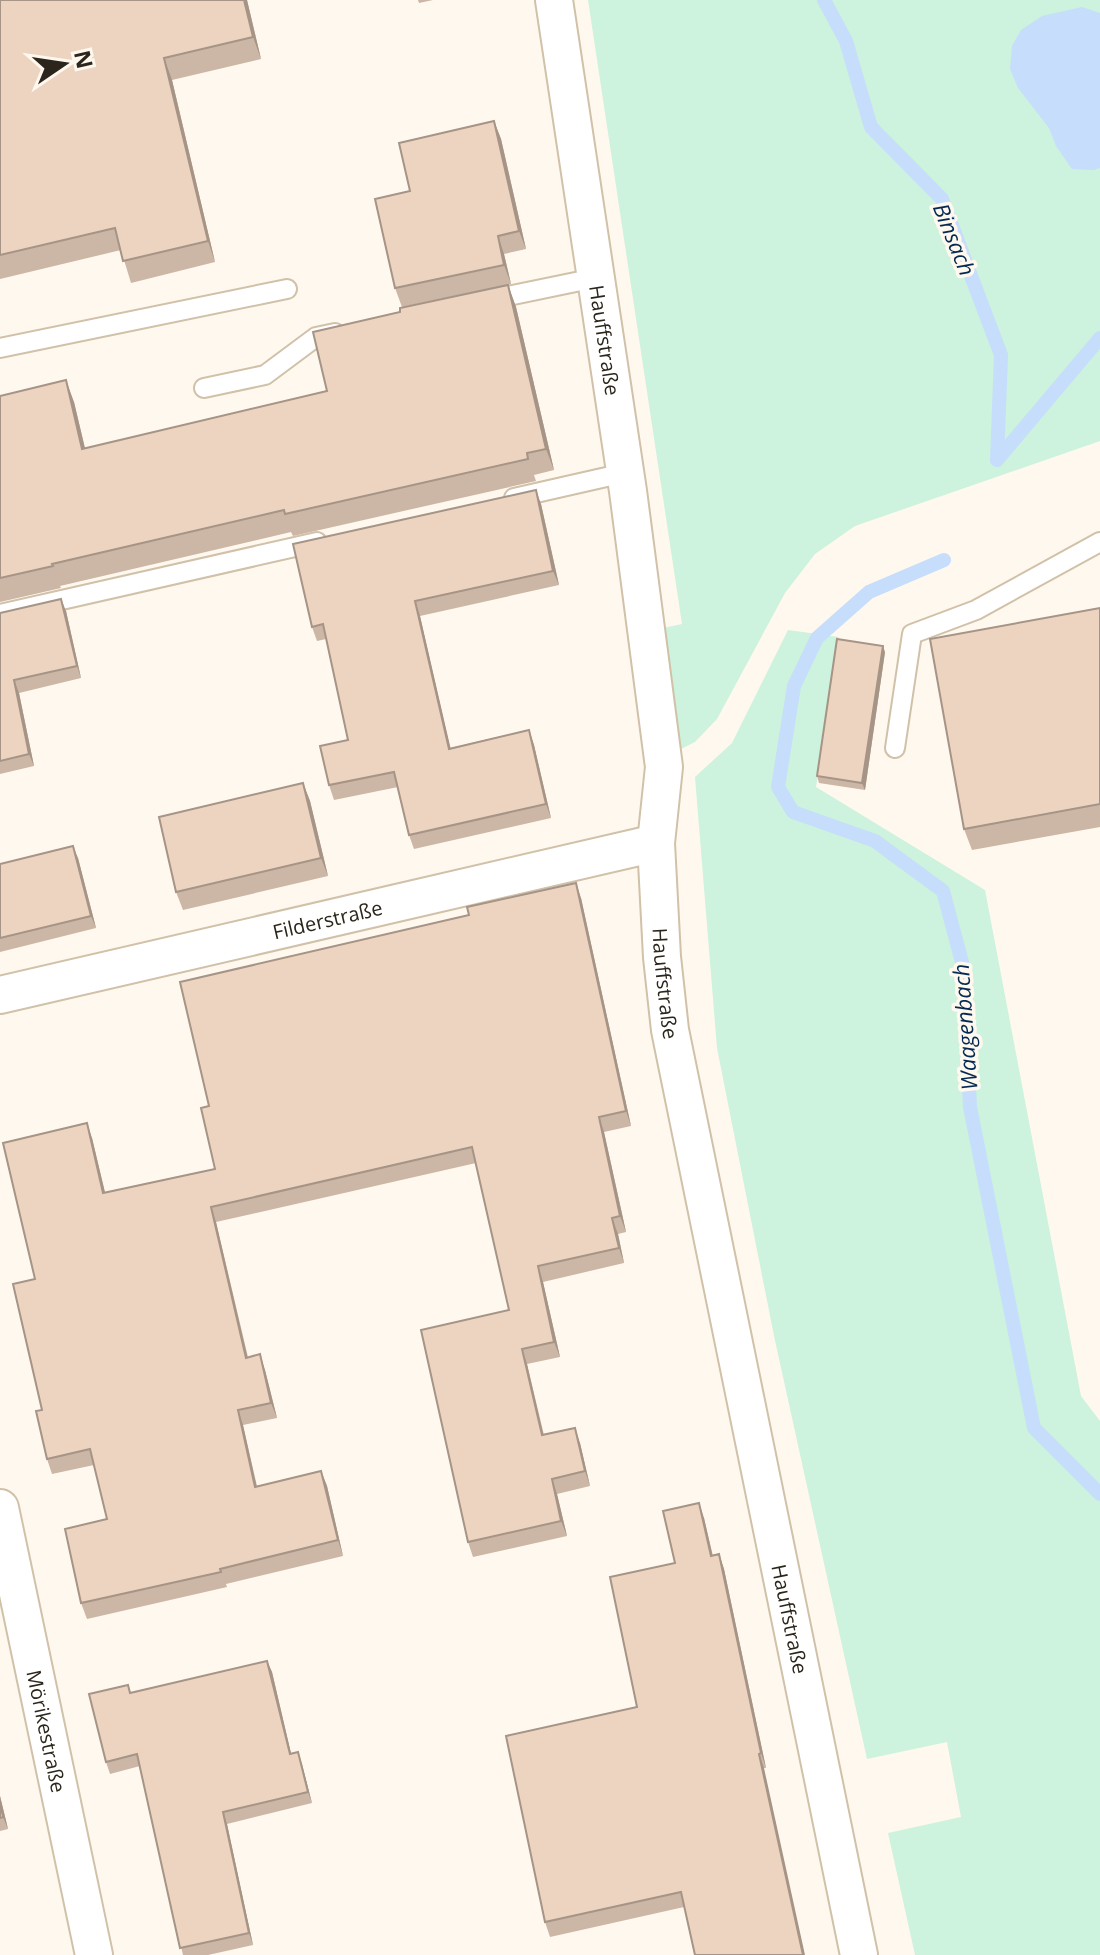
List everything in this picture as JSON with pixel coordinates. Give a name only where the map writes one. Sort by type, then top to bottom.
[{"type":"street","name":"Hauffstraße","points":[[554,0],[664,767],[656,843],[662,957],[670,1030],[859,1955]]},
{"type":"street","name":"Filderstraße","points":[[0,995],[656,843]]},
{"type":"street","name":"Mörikestraße","points":[[0,1508],[94,1955]]},
{"type":"lane","points":[[471,304],[595,278]]},
{"type":"lane","points":[[0,348],[287,289]]},
{"type":"lane","points":[[204,388],[265,375],[316,337],[347,331]]},
{"type":"lane","points":[[501,501],[624,473]]},
{"type":"lane","points":[[0,614],[333,539]]},
{"type":"lane","points":[[895,748],[912,634],[976,610],[1100,542]]},
{"type":"green space","points":[[588,0],[1100,0],[1100,441],[855,526],[815,554],[785,593],[717,719],[695,742],[677,751],[663,628],[682,624]]},
{"type":"green space","points":[[788,630],[839,637],[816,787],[985,890],[1081,1396],[1100,1421],[1100,1955],[915,1955],[888,1833],[961,1817],[947,1742],[867,1759],[774,1336],[717,1048],[695,777],[732,743]]},
{"type":"water","points":[[1082,7],[1100,13],[1100,168],[1094,170],[1072,169],[1056,146],[1049,128],[1018,88],[1010,69],[1012,46],[1021,30],[1042,16]]},
{"type":"building","points":[[0,0],[244,0],[253,37],[164,58],[208,241],[123,261],[115,228],[0,255]]},
{"type":"building","points":[[494,121],[519,231],[498,236],[504,265],[395,288],[375,199],[410,191],[399,143]]},
{"type":"building","points":[[508,285],[546,449],[527,453],[528,459],[285,514],[284,510],[0,578],[0,396],[66,380],[82,449],[327,391],[313,332],[400,312],[400,308]]},
{"type":"building","points":[[536,490],[553,571],[415,601],[449,749],[529,730],[546,804],[409,835],[394,772],[329,785],[320,746],[348,740],[323,624],[312,627],[293,544]]},
{"type":"building","points":[[61,599],[77,666],[14,680],[29,754],[0,761],[0,613]]},
{"type":"building","points":[[1100,608],[1100,804],[964,829],[930,639]]},
{"type":"building","points":[[837,639],[883,646],[862,783],[817,776]]},
{"type":"building","points":[[303,783],[321,858],[176,892],[159,817]]},
{"type":"building","points":[[73,846],[91,916],[0,938],[0,864]]},
{"type":"building","points":[[576,883],[626,1111],[599,1117],[620,1216],[612,1218],[619,1248],[538,1266],[554,1342],[522,1349],[542,1435],[575,1428],[585,1471],[552,1479],[561,1521],[468,1542],[421,1330],[509,1310],[472,1147],[211,1207],[246,1358],[260,1354],[271,1403],[238,1410],[255,1487],[321,1471],[338,1540],[220,1569],[221,1572],[81,1603],[65,1529],[107,1519],[90,1449],[47,1459],[36,1411],[42,1410],[13,1284],[35,1279],[3,1143],[87,1123],[103,1193],[215,1169],[201,1108],[209,1106],[180,982],[469,915],[467,907]]},
{"type":"building","points":[[699,1503],[711,1556],[719,1554],[803,1955],[695,1955],[681,1892],[545,1922],[506,1736],[637,1707],[610,1577],[675,1563],[663,1511]]},
{"type":"building","points":[[267,1661],[290,1754],[298,1752],[308,1792],[223,1812],[249,1933],[180,1948],[137,1754],[106,1762],[89,1694],[128,1685],[130,1693]]},
{"type":"waterway","name":"Binsach","points":[[824,0],[846,41],[871,127],[942,199],[1001,355],[997,460]]},
{"type":"waterway","name":"Waagenbach","points":[[997,460],[1100,338]]},
{"type":"waterway","name":"Waagenbach","points":[[944,560],[869,592],[817,638],[794,686],[778,787],[793,812],[875,841],[943,891],[963,966],[970,1107],[1034,1428],[1100,1494]]}]
